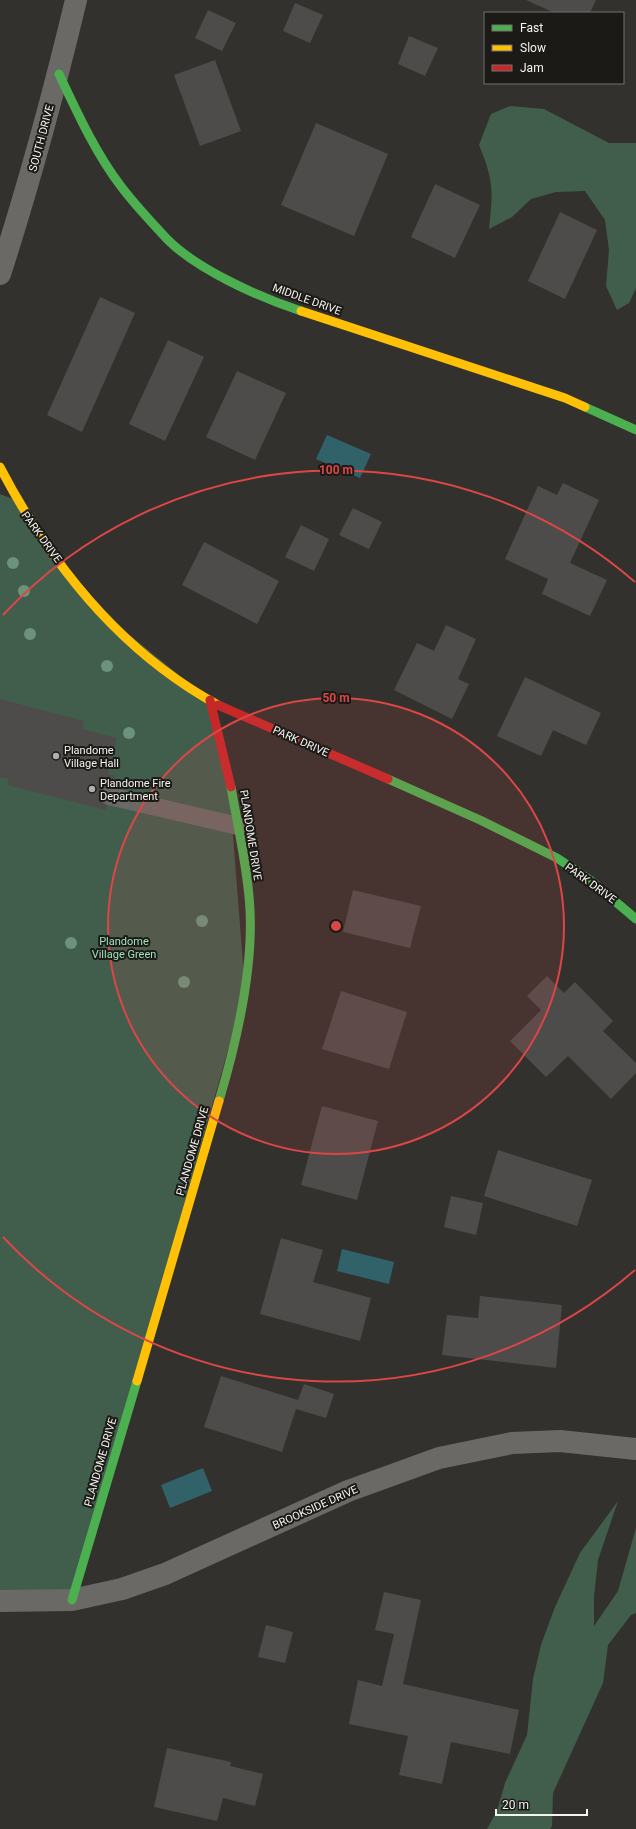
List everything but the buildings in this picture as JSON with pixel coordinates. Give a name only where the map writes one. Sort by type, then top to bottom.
[{"type":"street","name":"SOUTH DRIVE","points":[[0,274],[21,210],[58,74],[76,0]]},
{"type":"street","name":"MIDDLE DRIVE","points":[[58,74],[87,131],[120,185],[169,241],[210,271],[280,304],[565,398],[636,430]]},
{"type":"street","name":"PARK DRIVE","points":[[0,467],[8,497],[96,608],[128,640],[157,664],[210,700],[471,815],[572,867],[608,893],[636,919]]},
{"type":"street","name":"PLANDOME DRIVE","points":[[72,1600],[198,1174],[235,1042],[245,990],[249,951],[250,910],[238,826],[228,771],[210,700]]},
{"type":"street","name":"BROOKSIDE DRIVE","points":[[0,1601],[72,1600],[122,1589],[165,1574],[348,1491],[439,1458],[512,1443],[560,1441],[636,1449]]},
{"type":"lane","points":[[109,796],[238,826]]},
{"type":"green space","points":[[510,106],[544,109],[609,143],[636,143],[636,288],[629,303],[617,310],[606,286],[609,250],[605,220],[585,191],[556,192],[531,199],[512,217],[489,229],[492,196],[490,178],[479,145],[491,114]]},
{"type":"green space","name":"Plandome Village Green","points":[[0,494],[16,500],[96,608],[210,700],[228,771],[245,990],[72,1600],[0,1601]]},
{"type":"green space","points":[[618,1501],[598,1560],[594,1597],[594,1626],[618,1591],[636,1528],[636,1613],[631,1615],[608,1645],[603,1683],[553,1793],[552,1826],[550,1829],[487,1829],[497,1811],[505,1783],[527,1735],[533,1679],[541,1645],[555,1607],[580,1553]]},
{"type":"water","points":[[327,435],[371,454],[360,478],[316,459]]},
{"type":"water","points":[[342,1249],[394,1262],[389,1284],[337,1271]]},
{"type":"water","points":[[203,1468],[212,1491],[170,1508],[161,1485]]},
{"type":"traffic: fast","points":[[59,74],[102,159],[131,199],[168,240],[196,262],[231,282],[268,299],[301,311]]},
{"type":"traffic: fast","points":[[585,407],[636,430]]},
{"type":"traffic: fast","points":[[388,779],[480,820],[557,858],[590,880],[636,919]]},
{"type":"traffic: fast","points":[[219,1101],[242,1006],[249,957],[250,933],[250,910],[247,879],[231,787]]},
{"type":"traffic: fast","points":[[72,1600],[137,1381]]},
{"type":"traffic: slow","points":[[301,311],[565,398],[585,407]]},
{"type":"traffic: slow","points":[[0,467],[20,503],[42,537],[65,571],[91,602],[120,632],[150,659],[183,683],[218,705]]},
{"type":"traffic: slow","points":[[137,1381],[219,1101]]},
{"type":"traffic: jam","points":[[210,700],[231,787]]},
{"type":"traffic: jam","points":[[218,705],[388,779]]},
{"type":"place","name":"Plandome Village Hall","points":[[56,756]]},
{"type":"place","name":"Plandome Fire Department","points":[[92,789]]}]
